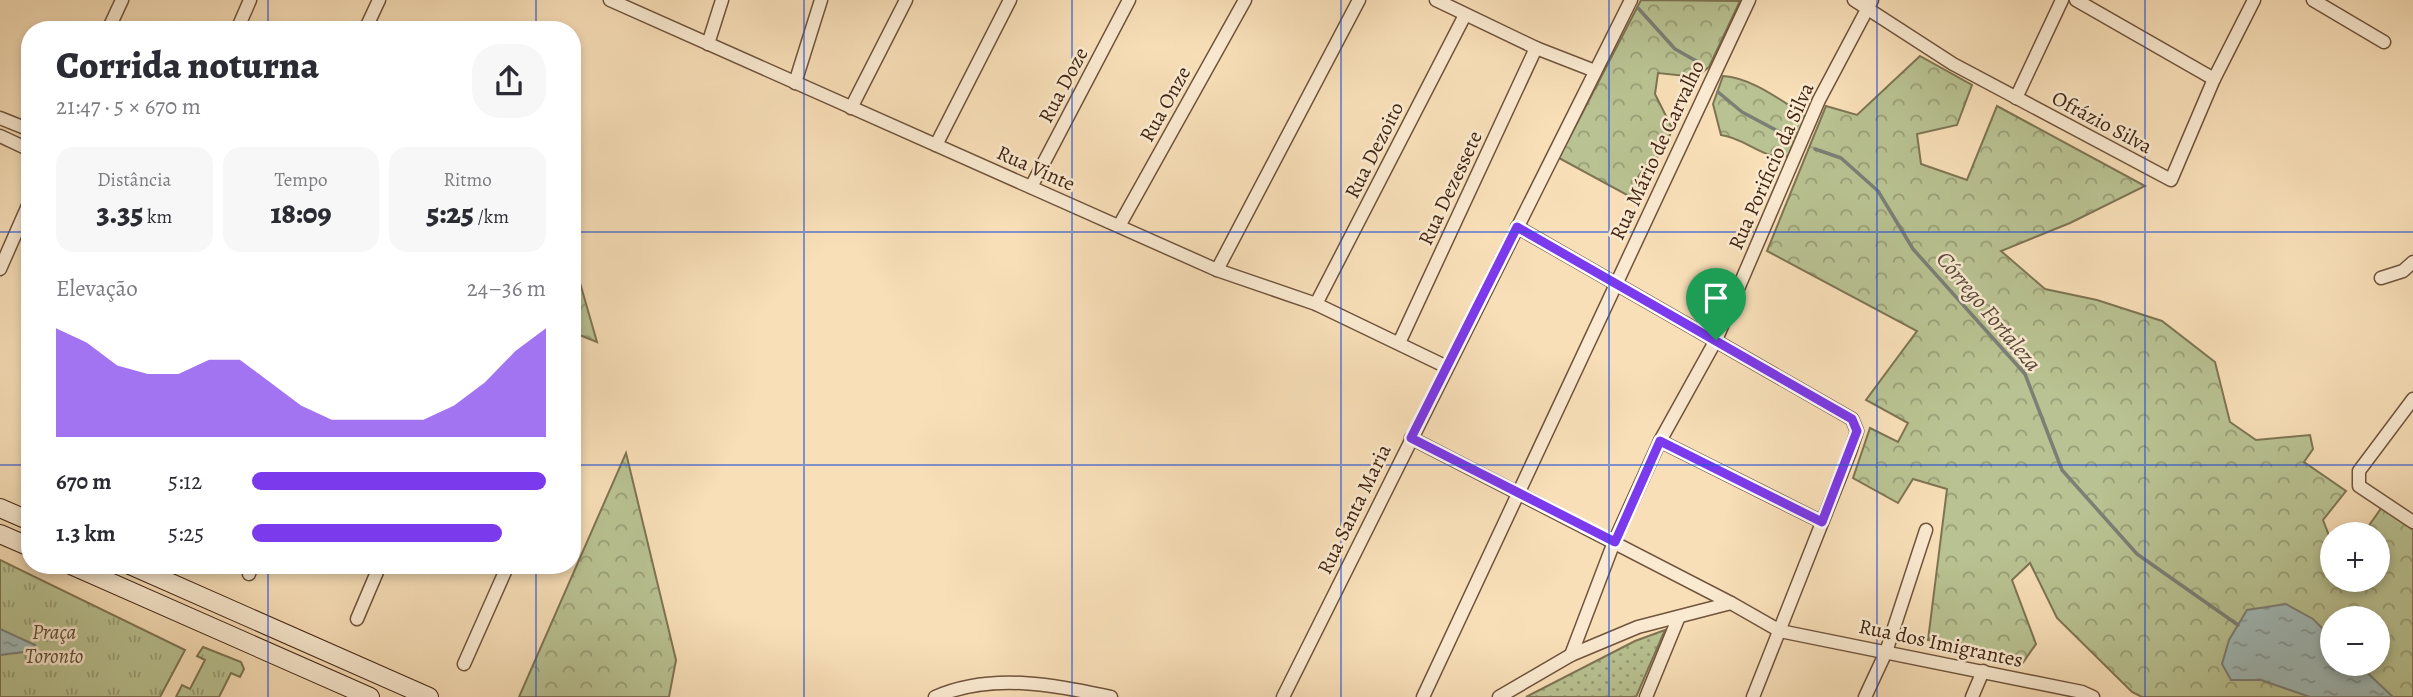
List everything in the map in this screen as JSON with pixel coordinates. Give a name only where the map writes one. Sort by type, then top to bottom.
[{"type":"main road","points":[[0,508],[21,517]]},
{"type":"main road","points":[[0,534],[21,543]]},
{"type":"main road","points":[[91,574],[370,697]]},
{"type":"main road","points":[[150,574],[429,697]]},
{"type":"street","points":[[112,21],[121,0]]},
{"type":"street","points":[[241,21],[250,0]]},
{"type":"street","points":[[369,21],[379,0]]},
{"type":"street","points":[[708,44],[722,0]]},
{"type":"street","points":[[795,83],[821,0]]},
{"type":"street","points":[[851,107],[906,0]]},
{"type":"street","points":[[936,145],[1010,0]]},
{"type":"street","name":"Rua Doze","points":[[1031,187],[1129,0]]},
{"type":"street","name":"Rua Onze","points":[[1119,226],[1245,0]]},
{"type":"street","points":[[1217,270],[1359,0]]},
{"type":"street","points":[[1436,0],[1536,48],[1595,71]]},
{"type":"street","name":"Rua Santa Maria","points":[[1283,697],[1631,0]]},
{"type":"street","name":"Rua Mário de Carvalho","points":[[1423,697],[1749,0]]},
{"type":"street","name":"Ofrázio Silva","points":[[1854,0],[1870,4],[1953,64],[2171,180],[2214,79]]},
{"type":"street","points":[[2016,98],[2062,0]]},
{"type":"street","points":[[2076,0],[2214,79],[2254,0]]},
{"type":"street","points":[[2313,0],[2384,42]]},
{"type":"street","name":"Rua Vinte","points":[[614,1],[1217,270],[1316,304],[1447,367]]},
{"type":"street","name":"Rua Porificio da Silva","points":[[1571,655],[1615,542],[1660,441],[1716,340],[1819,100],[1870,4]]},
{"type":"street","name":"Rua Dezoito","points":[[1316,304],[1465,15]]},
{"type":"street","name":"Rua Dezessete","points":[[1399,344],[1536,48]]},
{"type":"street","points":[[0,118],[21,126]]},
{"type":"street","points":[[0,136],[21,146]]},
{"type":"street","points":[[0,269],[21,221]]},
{"type":"street","points":[[1517,227],[1852,419],[1857,431],[1753,697]]},
{"type":"street","points":[[2381,278],[2403,271],[2413,262]]},
{"type":"street","points":[[2412,402],[2359,471],[2357,479],[2359,486],[2413,522]]},
{"type":"street","name":"Rua dos Imigrantes","points":[[1411,438],[1615,542],[1780,631],[1983,671],[2085,695]]},
{"type":"street","points":[[1660,441],[1822,522]]},
{"type":"street","points":[[1865,697],[1886,652],[1926,530]]},
{"type":"street","points":[[356,619],[376,574]]},
{"type":"street","points":[[464,664],[504,574]]},
{"type":"street","points":[[1499,697],[1571,655],[1638,627],[1678,619],[1731,603]]},
{"type":"street","points":[[1646,697],[1678,619]]},
{"type":"street","points":[[1972,697],[1983,671]]},
{"type":"street","points":[[935,697],[957,687],[983,683],[1043,683],[1111,697]]},
{"type":"green space","points":[[1641,0],[1740,1],[1709,67],[1696,77],[1658,73],[1655,94],[1672,128],[1665,151],[1647,165],[1635,181],[1638,201],[1559,158]]},
{"type":"green space","points":[[1920,56],[1972,85],[1957,125],[1917,134],[1921,164],[1967,180],[1997,106],[2145,186],[2070,223],[2001,251],[2045,289],[2097,300],[2162,321],[2215,362],[2230,422],[2256,440],[2310,435],[2313,449],[2304,462],[2346,491],[2324,522],[2320,522],[2320,592],[2390,592],[2390,522],[2371,522],[2382,507],[2413,527],[2413,697],[2142,697],[2132,692],[2057,618],[2030,563],[2012,580],[2036,644],[2022,664],[1928,640],[1947,489],[1913,479],[1898,503],[1853,478],[1870,428],[1898,442],[1908,423],[1866,400],[1917,331],[1767,251],[1826,106],[1857,115]]},
{"type":"green space","points":[[1723,76],[1756,86],[1806,116],[1788,156],[1770,155],[1721,135],[1713,104]]},
{"type":"green space","points":[[581,286],[597,342],[581,336]]},
{"type":"green space","points":[[626,453],[676,660],[669,697],[519,697],[573,574],[581,574],[581,556]]},
{"type":"green space","name":"Praça Toronto","points":[[0,560],[21,570],[21,574],[29,574],[185,650],[160,697],[0,697]]},
{"type":"green space","points":[[1665,630],[1636,697],[1526,697],[1635,641]]},
{"type":"green space","points":[[203,647],[241,662],[244,669],[240,677],[231,673],[219,697],[176,697],[182,685],[190,689],[205,660],[197,656]]},
{"type":"water","points":[[2286,604],[2313,619],[2320,626],[2320,676],[2371,676],[2393,697],[2310,697],[2261,680],[2231,680],[2222,664],[2229,640],[2247,610]]},
{"type":"water","points":[[0,629],[35,645],[32,651],[0,655]]},
{"type":"waterway","name":"Córrego Fortaleza","points":[[1638,8],[1675,49],[1698,62]]},
{"type":"waterway","name":"Córrego Fortaleza","points":[[1718,92],[1742,112],[1787,136]]},
{"type":"waterway","name":"Córrego Fortaleza","points":[[1815,149],[1841,158],[1878,191],[1913,249],[2025,374],[2062,470],[2137,554],[2238,625]]},
{"type":"route","points":[[1517,227],[1716,340],[1852,419],[1857,431],[1822,522],[1660,441],[1615,542],[1411,438],[1517,227]]}]
